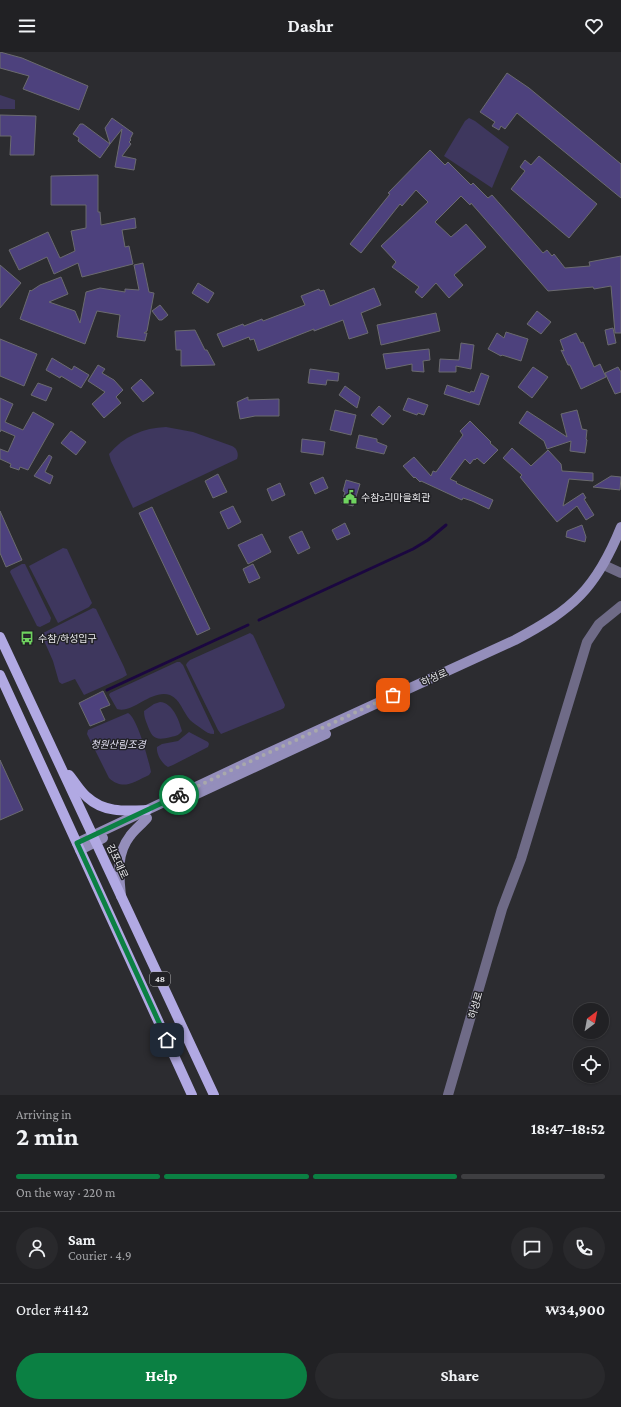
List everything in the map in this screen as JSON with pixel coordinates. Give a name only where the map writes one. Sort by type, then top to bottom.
[{"type":"main road","name":"김포대로","points":[[0,637],[214,1095]]},
{"type":"main road","name":"48","points":[[0,675],[192,1095]]},
{"type":"main road","points":[[58,761],[86,796],[96,805],[117,811],[147,814]]},
{"type":"street","name":"하성로","points":[[147,814],[260,756],[515,640],[543,625],[572,604],[592,581],[604,564],[621,527]]},
{"type":"street","name":"하성로","points":[[78,846],[520,644],[542,632],[574,610],[594,589],[608,567],[621,541]]},
{"type":"street","points":[[608,567],[621,573]]},
{"type":"street","name":"하성로","points":[[448,1095],[502,909],[521,859],[587,642],[599,624],[621,606]]},
{"type":"street","points":[[121,896],[119,866],[122,849],[130,835],[147,814]]},
{"type":"green space","points":[[0,95],[15,100],[15,109],[0,109]]},
{"type":"green space","points":[[469,118],[509,147],[492,188],[444,156],[465,121]]},
{"type":"green space","points":[[166,427],[193,432],[232,446],[237,451],[237,459],[133,508],[109,454],[121,442],[134,434],[150,429]]},
{"type":"green space","points":[[63,548],[67,549],[92,603],[89,607],[58,623],[29,566]]},
{"type":"green space","points":[[22,564],[25,564],[51,618],[50,622],[40,627],[37,626],[10,572]]},
{"type":"green space","points":[[93,608],[96,609],[127,675],[84,695],[75,679],[62,684],[59,682],[53,661],[42,636],[43,633]]},
{"type":"green space","points":[[250,633],[255,639],[285,705],[284,708],[280,710],[221,734],[186,665],[190,660]]},
{"type":"green space","name":"청원산림조경","points":[[177,662],[180,662],[183,665],[214,731],[214,734],[206,732],[191,721],[176,699],[170,695],[156,695],[123,710],[117,709],[109,695],[110,693]]},
{"type":"green space","name":"청원산림조경","points":[[160,702],[168,705],[175,713],[182,731],[177,735],[161,739],[155,737],[151,732],[145,719],[144,711]]},
{"type":"green space","name":"청원산림조경","points":[[128,713],[135,722],[139,731],[151,772],[149,775],[124,785],[114,782],[109,778],[87,734],[88,730]]},
{"type":"green space","name":"청원산림조경","points":[[189,732],[208,742],[208,747],[173,765],[168,767],[166,766],[158,756],[157,747],[162,744],[178,741]]},
{"type":"building","points":[[0,52],[22,58],[88,86],[79,110],[23,89],[29,76],[0,68]]},
{"type":"building","points":[[507,73],[529,88],[621,164],[621,198],[517,113],[505,129],[501,126],[499,130],[492,126],[495,122],[480,112]]},
{"type":"building","points":[[0,115],[36,116],[34,155],[10,155],[11,136],[0,136]]},
{"type":"building","points":[[112,118],[133,133],[129,142],[131,144],[122,156],[136,159],[134,170],[115,167],[122,129],[110,144],[105,128]]},
{"type":"building","points":[[80,124],[83,124],[110,144],[100,158],[78,141],[79,138],[73,134]]},
{"type":"building","points":[[430,150],[445,165],[448,162],[471,185],[473,183],[488,198],[492,195],[543,253],[547,250],[552,256],[554,254],[565,268],[590,266],[589,262],[621,256],[621,333],[615,333],[611,286],[594,289],[593,287],[548,291],[471,203],[470,205],[461,196],[435,222],[451,237],[466,224],[486,247],[454,275],[463,285],[449,298],[436,283],[422,298],[415,292],[419,287],[392,267],[396,262],[381,246],[428,202],[416,190],[402,206],[400,204],[361,253],[350,244],[390,194],[388,193]]},
{"type":"building","points":[[539,156],[597,204],[569,238],[511,189],[525,171],[520,167],[525,160],[531,165]]},
{"type":"building","points":[[98,175],[98,212],[100,212],[101,225],[135,218],[136,228],[122,230],[125,247],[129,246],[133,264],[82,277],[78,263],[54,274],[47,257],[19,270],[9,250],[48,232],[60,258],[75,251],[71,231],[86,228],[86,205],[51,205],[51,176]]},
{"type":"building","points":[[143,263],[149,292],[154,293],[147,331],[144,333],[147,333],[145,341],[117,337],[120,315],[97,311],[85,344],[20,319],[30,290],[31,291],[40,285],[61,277],[68,294],[49,302],[75,311],[80,323],[86,292],[100,288],[125,292],[125,289],[139,290],[134,265]]},
{"type":"building","points":[[0,265],[21,283],[0,308]]},
{"type":"building","points":[[198,283],[214,293],[208,303],[192,293]]},
{"type":"building","points":[[374,288],[381,305],[361,313],[368,333],[349,339],[343,320],[314,331],[314,329],[258,351],[254,339],[250,340],[249,337],[223,347],[217,334],[243,324],[244,326],[262,319],[263,321],[305,305],[301,296],[319,289],[320,291],[324,290],[330,306]]},
{"type":"building","points":[[160,305],[168,315],[162,320],[159,320],[152,311]]},
{"type":"building","points":[[537,311],[551,322],[541,334],[527,324]]},
{"type":"building","points":[[436,313],[440,331],[381,345],[377,325]]},
{"type":"building","points":[[613,328],[616,343],[608,345],[605,330]]},
{"type":"building","points":[[195,330],[205,350],[207,350],[215,365],[181,366],[181,350],[176,350],[175,331]]},
{"type":"building","points":[[506,332],[528,339],[521,361],[502,355],[501,356],[488,349],[497,333],[504,338]]},
{"type":"building","points":[[576,333],[581,343],[583,342],[594,367],[600,364],[606,377],[581,389],[561,350],[564,351],[560,340]]},
{"type":"building","points":[[0,339],[37,354],[24,386],[0,376]]},
{"type":"building","points":[[461,343],[474,345],[471,369],[456,366],[456,372],[439,372],[440,359],[459,360]]},
{"type":"building","points":[[429,349],[430,360],[423,361],[424,372],[412,371],[412,364],[386,369],[383,354]]},
{"type":"building","points":[[52,358],[72,370],[74,366],[89,375],[81,388],[61,376],[60,378],[46,370]]},
{"type":"building","points":[[98,365],[105,369],[102,373],[114,380],[123,390],[116,397],[121,403],[104,418],[92,404],[105,392],[88,381]]},
{"type":"building","points":[[533,367],[548,377],[532,398],[518,387]]},
{"type":"building","points":[[618,367],[621,372],[621,392],[615,394],[605,373]]},
{"type":"building","points":[[310,369],[339,373],[338,381],[327,380],[326,385],[308,383]]},
{"type":"building","points":[[481,373],[489,376],[479,405],[444,394],[447,385],[470,393],[471,391],[474,392]]},
{"type":"building","points":[[141,379],[154,393],[143,402],[131,388]]},
{"type":"building","points":[[38,383],[52,388],[46,401],[31,395]]},
{"type":"building","points":[[345,386],[360,397],[357,408],[339,395]]},
{"type":"building","points":[[248,397],[248,400],[279,399],[279,416],[255,416],[240,419],[237,402]]},
{"type":"building","points":[[0,398],[13,404],[5,422],[23,430],[33,412],[54,424],[28,470],[20,467],[19,470],[10,467],[11,464],[0,459],[0,449],[8,452],[15,436],[1,430],[0,432]]},
{"type":"building","points":[[408,398],[428,405],[424,415],[418,413],[417,415],[403,410]]},
{"type":"building","points":[[379,406],[391,416],[383,425],[371,415]]},
{"type":"building","points":[[335,410],[356,415],[351,435],[330,430]]},
{"type":"building","points":[[577,410],[582,429],[587,430],[585,453],[570,451],[571,441],[547,449],[544,441],[519,423],[527,411],[567,437],[561,414]]},
{"type":"building","points":[[470,421],[498,450],[484,464],[477,458],[470,464],[465,459],[450,479],[493,500],[489,509],[463,498],[462,500],[421,481],[420,482],[403,466],[414,457],[431,476],[433,471],[436,472],[463,435],[460,431]]},
{"type":"building","points":[[71,431],[86,442],[76,455],[61,443]]},
{"type":"building","points":[[359,435],[377,439],[377,442],[387,446],[384,454],[356,448]]},
{"type":"building","points":[[302,439],[325,442],[323,455],[301,452]]},
{"type":"building","points":[[512,448],[531,466],[548,450],[561,464],[562,471],[593,473],[593,481],[569,479],[563,506],[583,493],[586,498],[584,499],[594,515],[586,520],[577,506],[557,522],[520,477],[522,475],[503,458]]},
{"type":"building","points":[[49,455],[52,457],[45,472],[53,476],[50,484],[34,476]]},
{"type":"building","points":[[218,474],[227,492],[213,498],[205,481]]},
{"type":"building","points":[[611,476],[621,477],[620,490],[593,487]]},
{"type":"building","points":[[323,477],[328,488],[315,494],[310,483]]},
{"type":"building","name":"수참2리마을회관","points":[[346,480],[360,484],[353,506],[342,503]]},
{"type":"building","points":[[280,483],[285,495],[272,501],[267,489]]},
{"type":"building","points":[[233,506],[241,522],[228,529],[220,512]]},
{"type":"building","points":[[152,507],[210,629],[197,635],[139,513]]},
{"type":"building","points":[[0,511],[22,560],[6,567],[0,553]]},
{"type":"building","points":[[345,523],[350,534],[337,540],[332,530]]},
{"type":"building","points":[[582,525],[586,537],[585,542],[566,537],[567,531]]},
{"type":"building","points":[[302,531],[310,548],[298,554],[289,537]]},
{"type":"building","points":[[262,534],[271,552],[248,564],[238,545]]},
{"type":"building","points":[[253,564],[260,578],[249,583],[243,569]]},
{"type":"building","points":[[103,691],[110,705],[100,709],[105,720],[90,726],[79,703]]},
{"type":"building","points":[[0,760],[23,810],[0,820]]},
{"type":"waterway","points":[[259,620],[413,549],[428,540],[446,525]]},
{"type":"waterway","points":[[107,690],[248,625]]},
{"type":"way so far","points":[[179,795],[393,695]]},
{"type":"place","name":"수참2리마을회관","points":[[350,497]]},
{"type":"place","name":"수참/하성입구","points":[[27,638]]},
{"type":"route","points":[[167,1040],[77,843],[179,795]]}]
